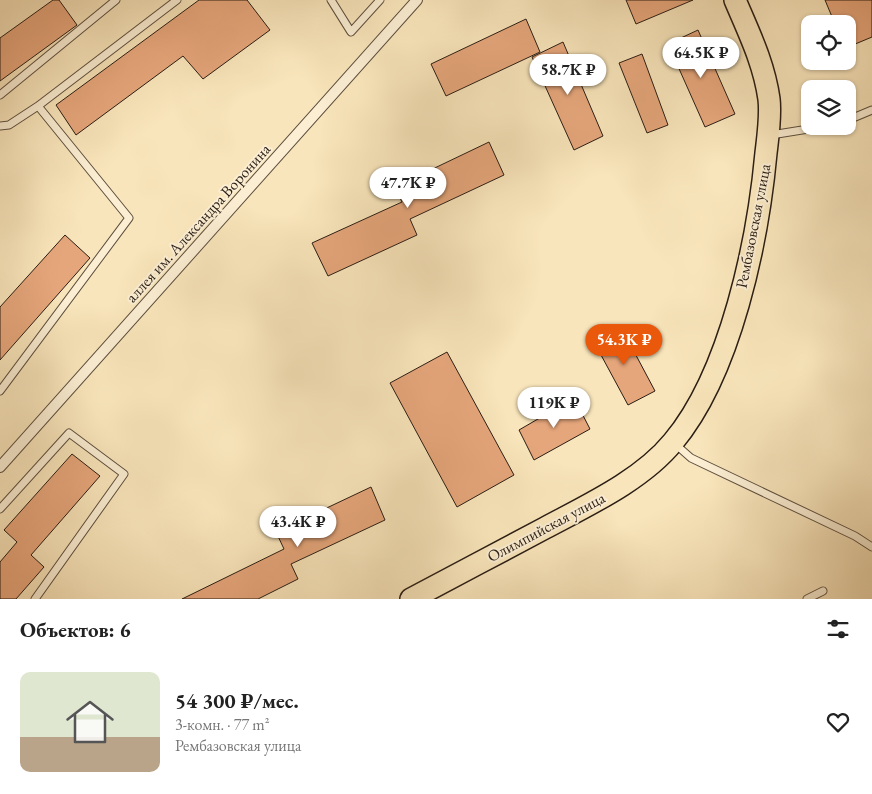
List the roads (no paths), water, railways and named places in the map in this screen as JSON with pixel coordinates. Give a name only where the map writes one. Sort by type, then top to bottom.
[{"type":"main road","name":"Рембазовская улица","points":[[673,442],[698,404],[713,373],[738,299],[758,211],[768,135],[769,101],[763,66],[735,0]]},
{"type":"main road","name":"Олимпийская улица","points":[[411,599],[619,487],[673,442]]},
{"type":"street","name":"аллея им. Александра Воронина","points":[[0,467],[417,0]]},
{"type":"lane","points":[[0,95],[116,0]]},
{"type":"lane","points":[[0,126],[9,125],[38,106],[177,0]]},
{"type":"lane","points":[[332,0],[351,32],[380,0]]},
{"type":"lane","points":[[0,390],[129,218],[38,106]]},
{"type":"lane","points":[[856,117],[872,110]]},
{"type":"lane","points":[[768,135],[801,130]]},
{"type":"lane","points":[[0,509],[70,433],[124,474],[36,599]]},
{"type":"lane","points":[[673,442],[691,458],[855,536],[872,547]]},
{"type":"lane","points":[[807,599],[823,591]]}]
